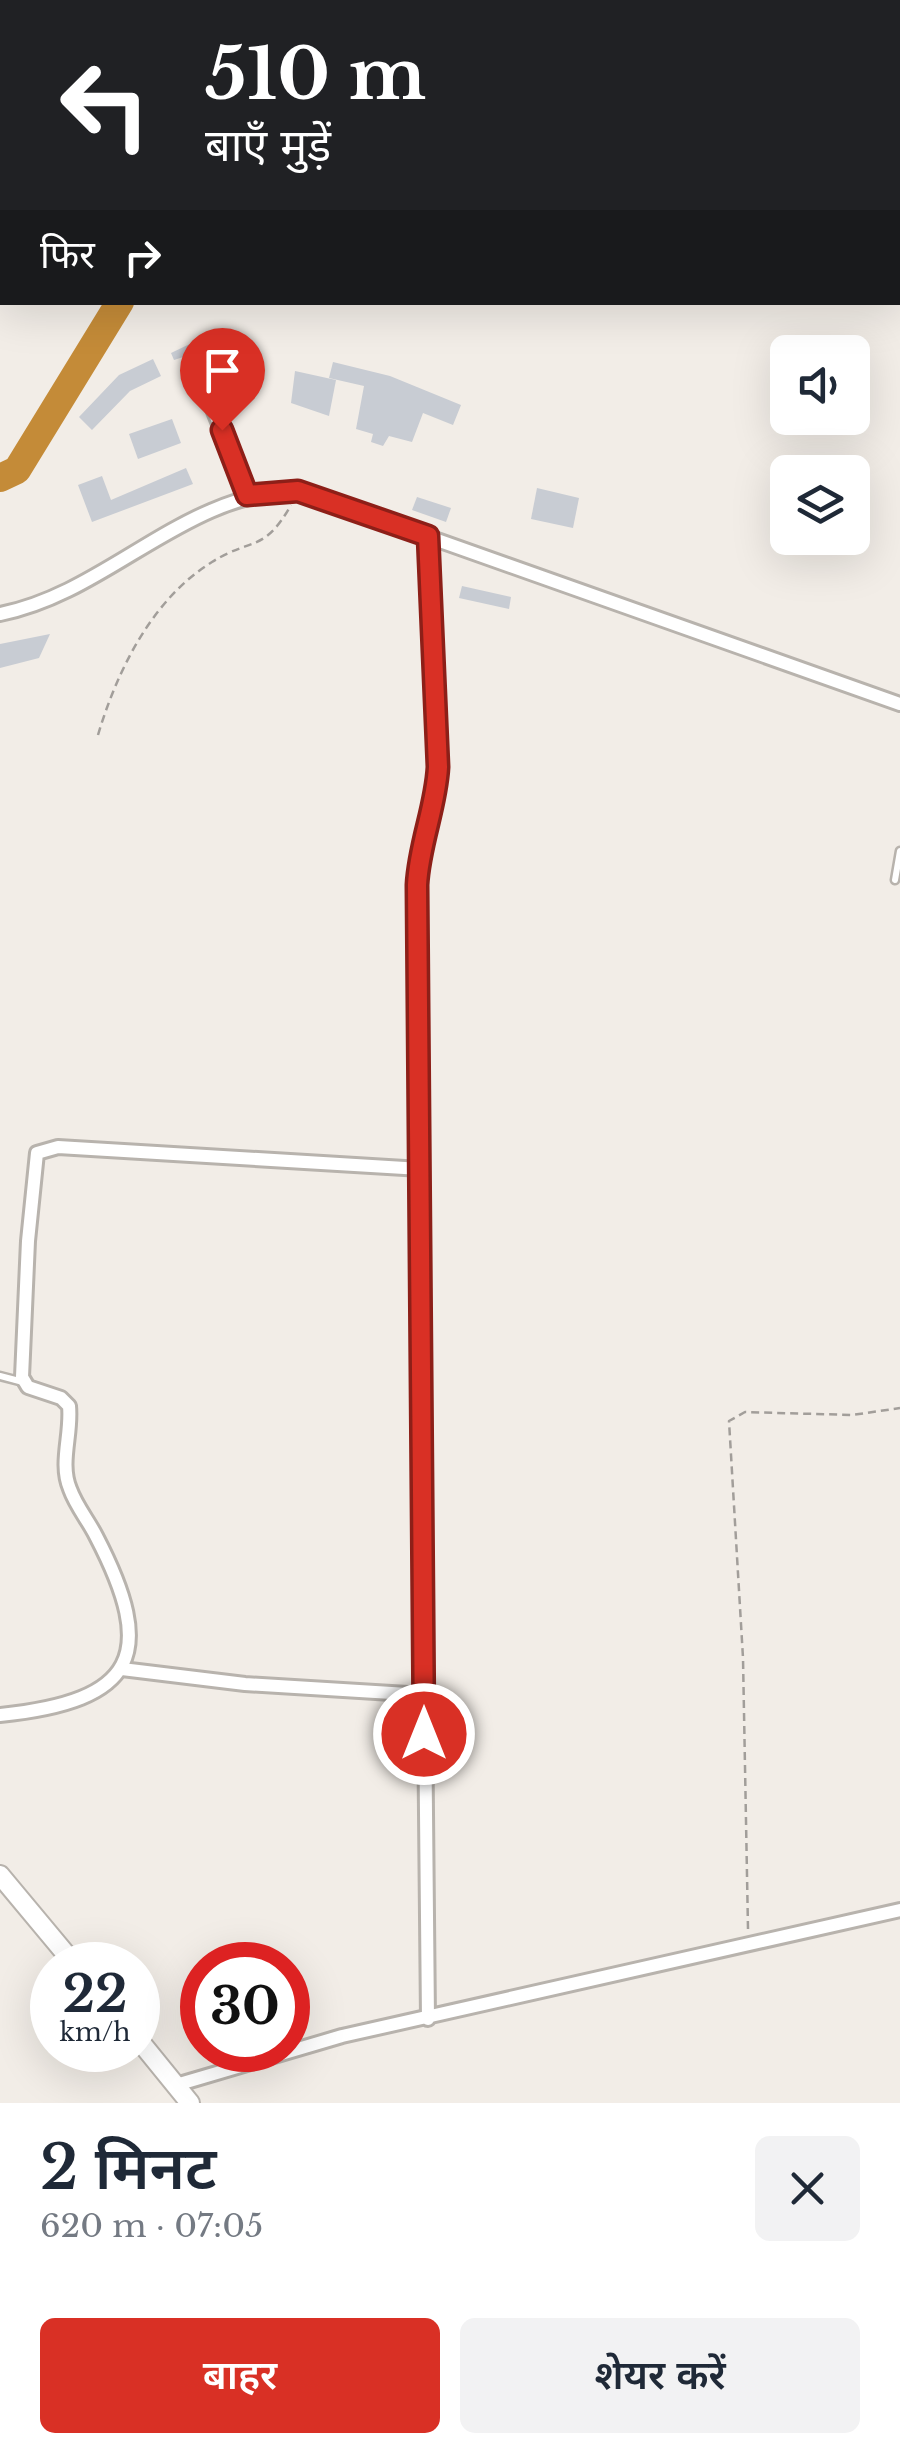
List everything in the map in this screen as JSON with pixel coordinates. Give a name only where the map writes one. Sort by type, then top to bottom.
[{"type":"street","points":[[196,366],[247,495]]},
{"type":"street","points":[[0,614],[58,594],[196,516],[247,495],[298,491],[900,704]]},
{"type":"street","points":[[428,536],[438,767],[437,788],[418,854],[417,885],[428,2019]]},
{"type":"street","points":[[0,1714],[81,1698],[102,1688],[122,1669],[131,1644],[128,1607],[65,1475],[69,1406],[61,1398],[24,1383],[28,1241],[35,1159],[42,1149],[422,1170]]},
{"type":"street","points":[[122,1669],[245,1684],[424,1695]]},
{"type":"street","points":[[0,1875],[56,1942]]},
{"type":"street","points":[[176,2085],[342,2036],[900,1910]]},
{"type":"street","points":[[160,2066],[190,2103]]},
{"type":"lane","points":[[896,880],[900,851]]},
{"type":"lane","points":[[0,1376],[24,1383]]},
{"type":"path","points":[[98,735],[114,679],[167,602],[211,562],[274,534],[298,491]]},
{"type":"path","points":[[748,1946],[744,1658],[728,1422],[745,1412],[852,1415],[900,1408]]},
{"type":"building","points":[[219,330],[242,378],[222,387],[205,350],[174,360],[171,353]]},
{"type":"building","points":[[153,359],[161,376],[130,391],[92,430],[79,417],[119,375]]},
{"type":"building","points":[[333,362],[390,376],[461,405],[453,425],[423,413],[412,442],[389,436],[383,446],[371,442],[373,434],[356,429],[364,386],[329,378]]},
{"type":"building","points":[[295,371],[336,380],[329,416],[291,403]]},
{"type":"building","points":[[172,419],[181,443],[138,459],[129,434]]},
{"type":"building","points":[[186,468],[193,484],[92,522],[78,485],[102,476],[111,500]]},
{"type":"building","points":[[537,488],[579,498],[573,528],[531,519]]},
{"type":"building","points":[[417,497],[451,508],[446,522],[412,510]]},
{"type":"building","points":[[462,586],[511,597],[509,609],[459,598]]},
{"type":"building","points":[[50,634],[39,658],[0,668],[0,644]]},
{"type":"waterway","points":[[0,478],[17,470],[118,305]]},
{"type":"route","points":[[222,430],[247,495],[298,491],[381,523],[428,536],[438,767],[437,788],[418,854],[417,885],[424,1734]]}]
